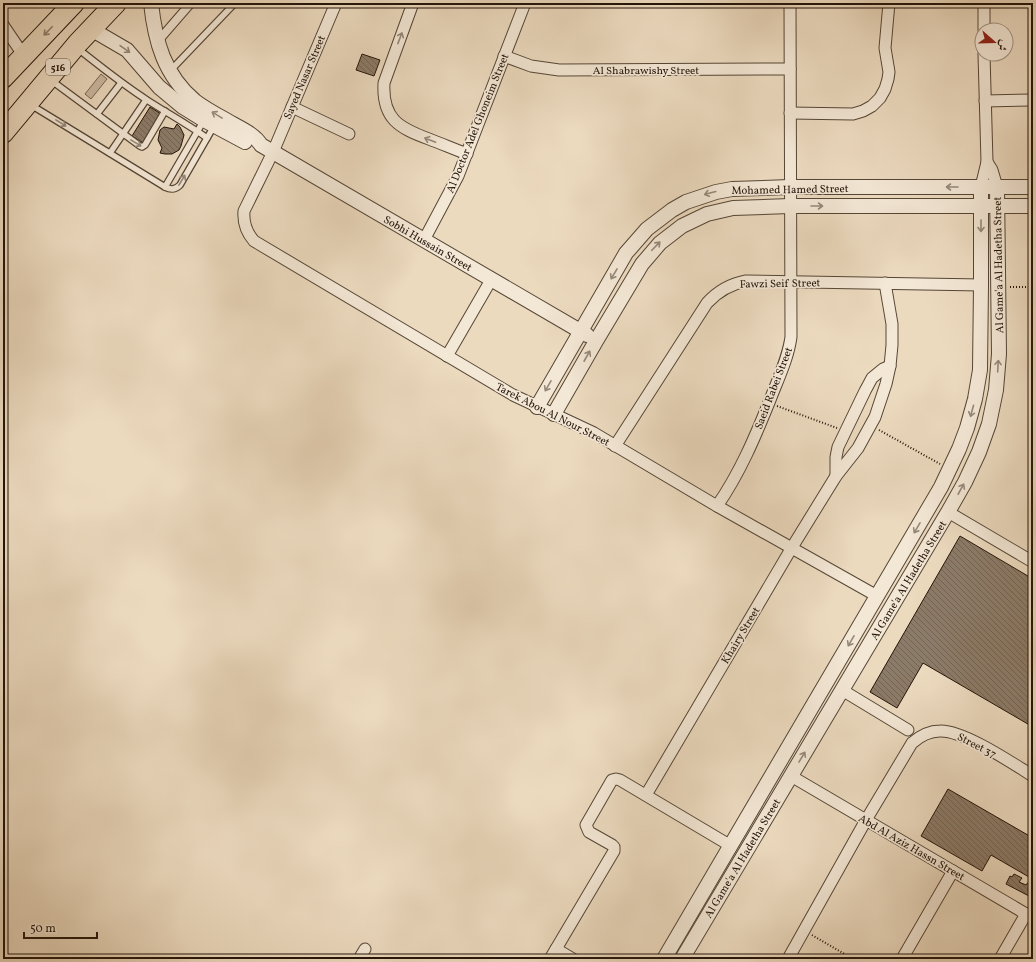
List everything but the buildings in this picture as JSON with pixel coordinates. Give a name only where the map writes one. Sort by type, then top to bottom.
[{"type":"highway","points":[[3,78],[74,3]]},
{"type":"highway","name":"516","points":[[3,133],[75,47],[116,3]]},
{"type":"street","name":"Sobhi Hussain Street","points":[[151,3],[153,22],[162,56],[177,83],[196,102],[252,136],[267,148],[596,341]]},
{"type":"street","points":[[158,41],[191,3]]},
{"type":"street","name":"Sayed Nasar Street","points":[[267,148],[292,107],[336,3]]},
{"type":"street","points":[[413,3],[384,83],[383,94],[386,106],[391,116],[398,124],[408,131],[467,154]]},
{"type":"street","name":"Al Doctor Adel Ghoneim Street","points":[[424,240],[447,198],[467,154],[524,3]]},
{"type":"street","name":"Saeid Rabei Street","points":[[716,506],[734,479],[745,458],[783,368],[790,345],[792,328],[792,281],[790,206],[790,3]]},
{"type":"street","points":[[790,113],[853,114],[872,106],[880,98],[885,90],[889,72],[885,48],[890,3]]},
{"type":"street","points":[[984,3],[984,22]]},
{"type":"street","points":[[3,25],[24,56]]},
{"type":"street","name":"Sobhi Hussain Street","points":[[91,29],[127,50],[147,71],[159,87],[205,126],[250,144],[267,148]]},
{"type":"street","points":[[147,71],[162,56]]},
{"type":"street","name":"Al Shabrawishy Street","points":[[504,56],[531,66],[559,70],[790,70]]},
{"type":"street","name":"Al Game'a Al Hadetha Street","points":[[664,959],[950,469],[967,428],[975,399],[980,370],[981,187],[987,162],[984,62]]},
{"type":"street","points":[[985,101],[1033,100]]},
{"type":"street","points":[[292,107],[349,134]]},
{"type":"street","name":"Tarek Abou Al Nour Street","points":[[267,148],[244,211],[245,228],[254,241],[513,395],[584,427],[716,506],[877,596]]},
{"type":"street","name":"Al Game'a Al Hadetha Street","points":[[682,959],[948,512],[973,467],[985,436],[992,413],[999,354],[997,187],[992,170],[987,162]]},
{"type":"street","name":"Mohamed Hamed Street","points":[[537,407],[626,253],[647,229],[672,210],[701,196],[732,189],[790,187],[1033,187]]},
{"type":"street","name":"Mohamed Hamed Street","points":[[554,414],[642,264],[650,253],[670,233],[694,219],[720,210],[733,208],[790,206],[1033,206]]},
{"type":"street","points":[[447,356],[491,280]]},
{"type":"street","name":"Fawzi Seif Street","points":[[615,446],[703,310],[713,296],[720,290],[737,283],[746,282],[792,281],[981,284]]},
{"type":"street","name":"Khairy Street","points":[[646,795],[791,549],[836,476],[858,448],[871,425],[881,401],[890,366],[892,324],[885,283]]},
{"type":"street","points":[[836,476],[836,457],[845,431],[872,378],[883,369],[890,366]]},
{"type":"street","points":[[967,428],[985,436]]},
{"type":"street","points":[[948,512],[1033,562]]},
{"type":"street","points":[[842,690],[908,730]]},
{"type":"street","name":"Street 37","points":[[788,959],[866,820],[912,743],[920,736],[940,730],[961,735],[1033,776]]},
{"type":"street","name":"Abd Al Aziz Hassn Street","points":[[791,776],[1030,916]]},
{"type":"street","points":[[550,959],[614,851],[614,847],[612,845],[591,834],[588,830],[587,822],[614,779],[620,780],[731,846]]},
{"type":"street","points":[[902,959],[953,871]]},
{"type":"street","points":[[713,876],[726,884]]},
{"type":"street","points":[[1000,959],[1030,916]]},
{"type":"street","points":[[359,959],[365,949]]},
{"type":"street","points":[[556,949],[573,959]]},
{"type":"lane","points":[[170,72],[234,3]]},
{"type":"lane","points":[[75,47],[121,83],[146,100],[165,111],[205,126]]},
{"type":"lane","points":[[48,79],[139,146],[143,146],[165,111]]},
{"type":"lane","points":[[97,114],[121,83]]},
{"type":"lane","points":[[110,153],[146,100]]},
{"type":"lane","points":[[28,103],[165,187],[171,189],[177,187],[207,138],[205,126]]},
{"type":"lane","points":[[205,126],[207,138]]},
{"type":"lane","points":[[165,187],[205,126]]},
{"type":"path","points":[[998,287],[1033,287]]},
{"type":"path","points":[[769,403],[845,431]]},
{"type":"path","points":[[871,425],[950,469]]},
{"type":"path","points":[[804,930],[853,959]]},
{"type":"shaded area","points":[[101,74],[107,79],[91,99],[85,94]]}]
